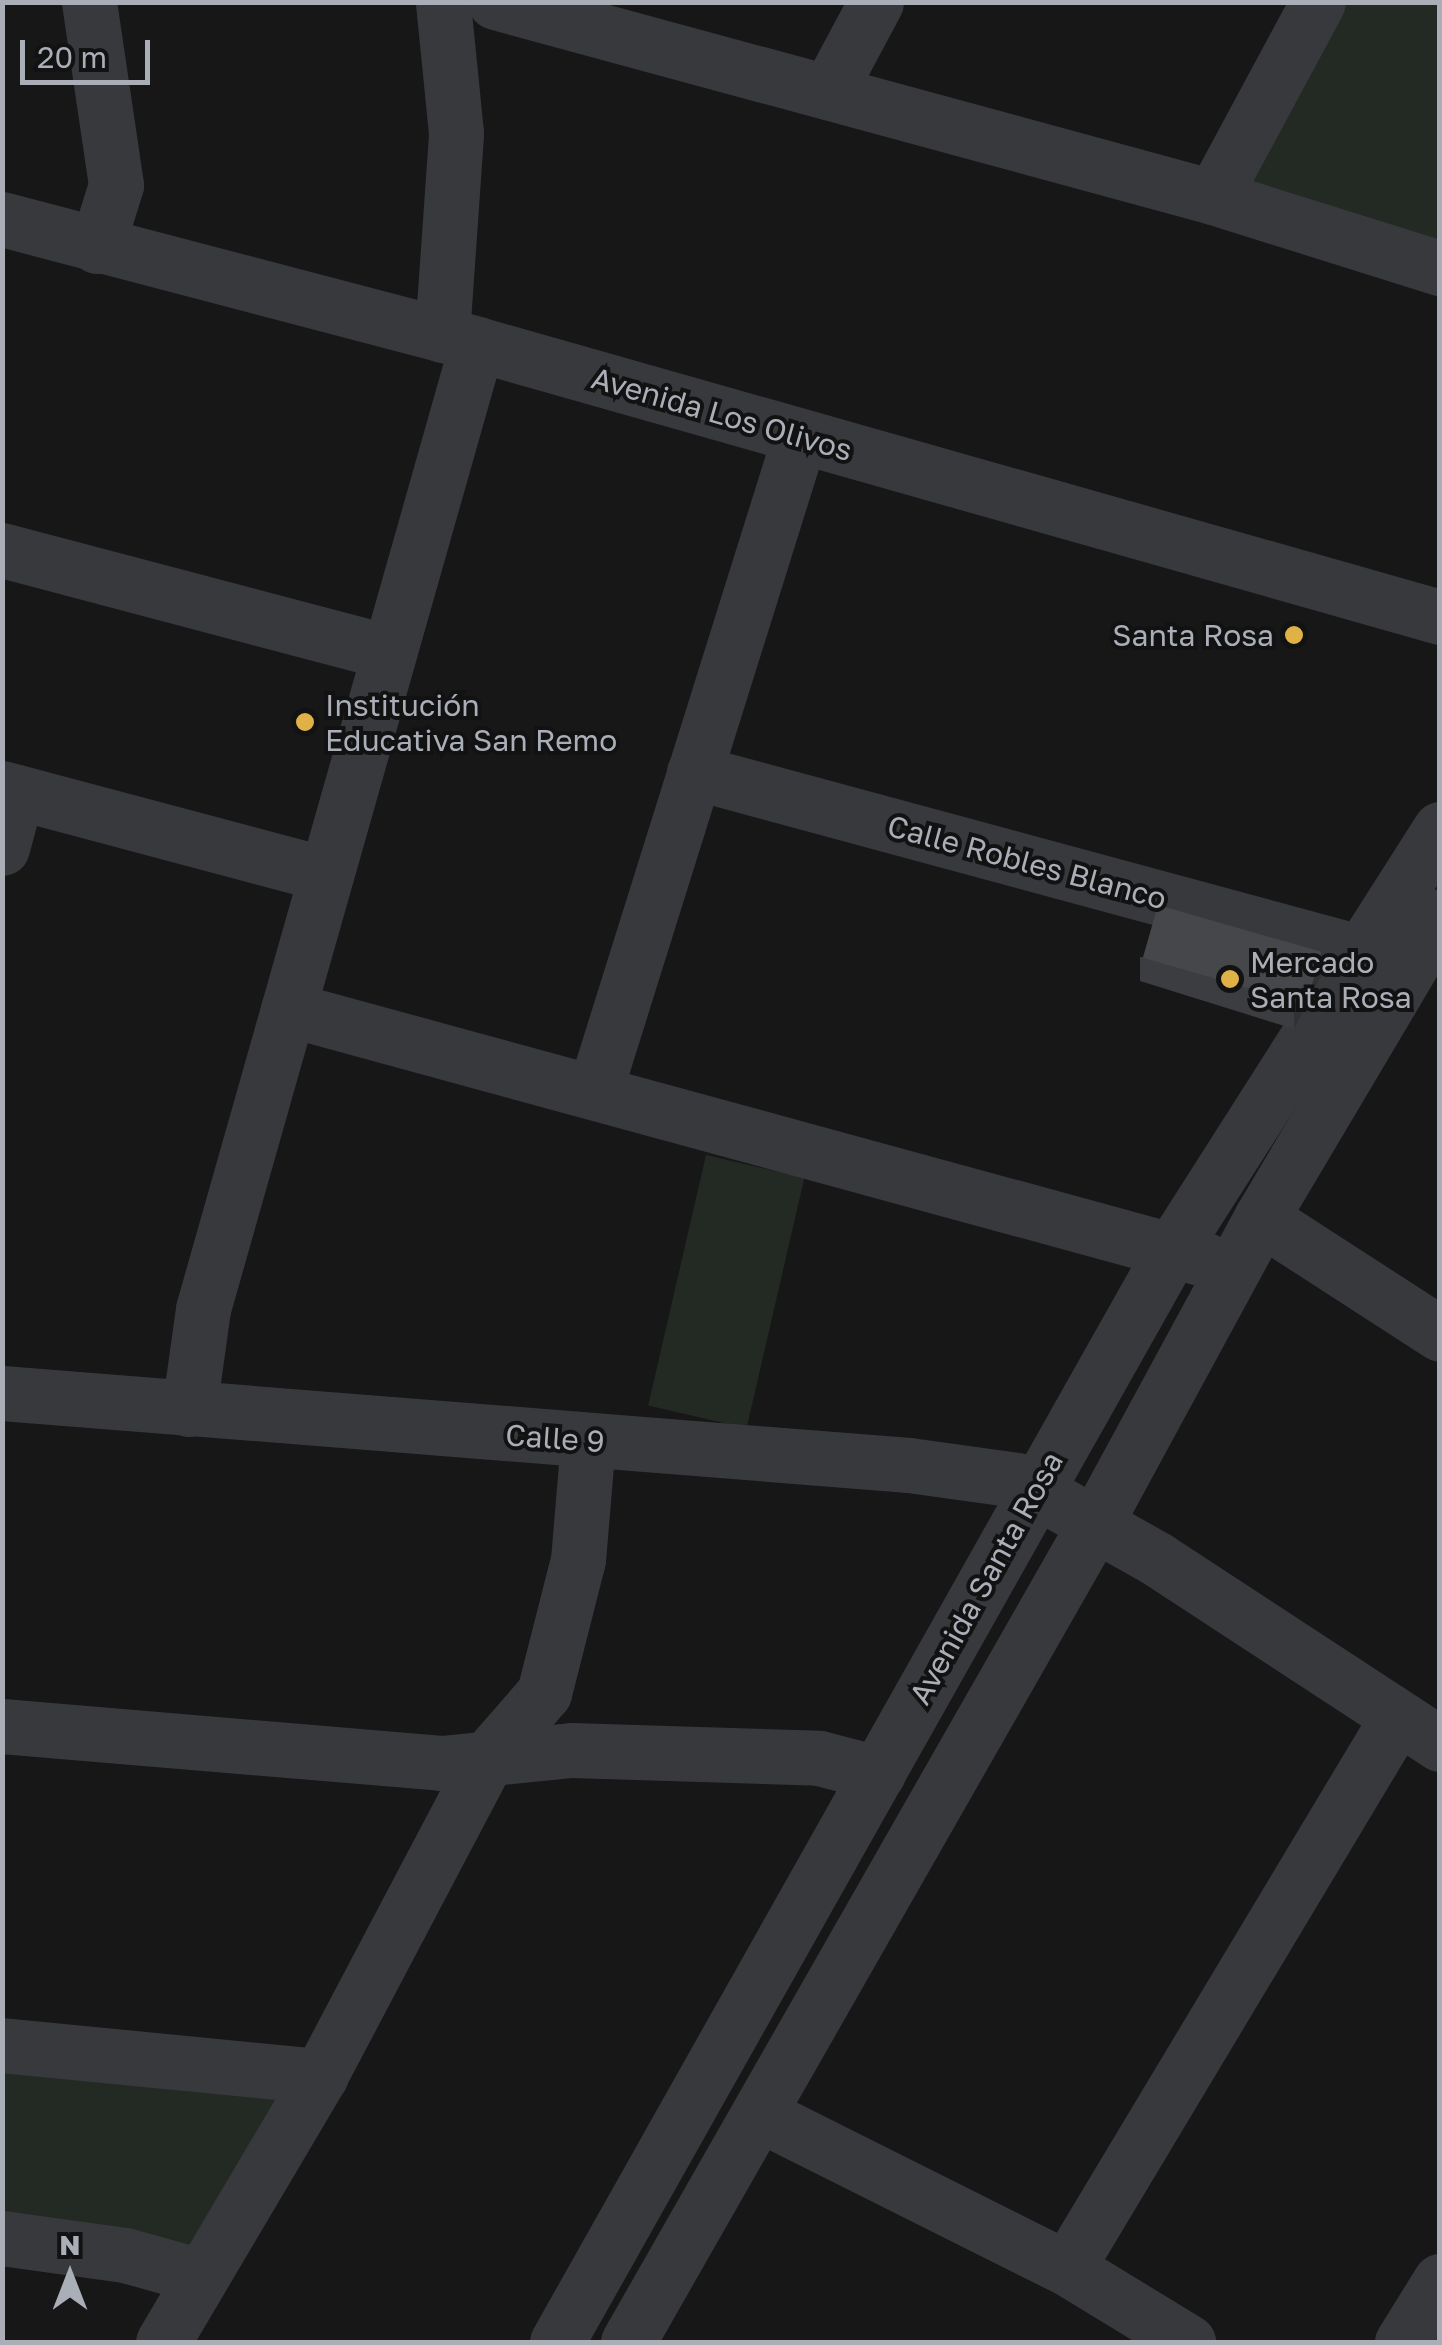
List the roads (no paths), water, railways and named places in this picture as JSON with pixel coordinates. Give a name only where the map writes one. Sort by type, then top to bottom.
[{"type":"street","points":[[90,2],[116,185],[97,246]]},
{"type":"street","points":[[188,1409],[203,1309],[389,652],[459,340],[456,133],[443,2]]},
{"type":"street","points":[[494,2],[1213,196],[1440,268]]},
{"type":"street","points":[[828,92],[876,2]]},
{"type":"street","points":[[1213,196],[1318,2]]},
{"type":"street","name":"Avenida Los Olivos","points":[[2,219],[459,340],[800,436],[1436,602]]},
{"type":"street","points":[[594,1090],[800,436]]},
{"type":"street","points":[[2,550],[389,652]]},
{"type":"street","name":"Calle Robles Blanco","points":[[694,772],[1359,952]]},
{"type":"street","points":[[2,848],[10,790],[326,874]]},
{"type":"street","name":"Avenida Santa Rosa","points":[[557,2342],[1173,1248],[1440,828]]},
{"type":"street","points":[[628,2342],[1096,1522],[1260,1218],[1440,916]]},
{"type":"street","points":[[288,1009],[1173,1248],[1235,1270]]},
{"type":"street","points":[[1260,1218],[1440,1334]]},
{"type":"street","name":"Calle 9","points":[[2,1393],[909,1465],[1018,1480],[1096,1522],[1418,1731]]},
{"type":"street","points":[[163,2342],[320,2076],[488,1756],[544,1694],[578,1560],[588,1440]]},
{"type":"street","points":[[2,1726],[442,1763],[572,1750],[819,1758],[878,1773]]},
{"type":"street","points":[[1067,2268],[1418,1731]]},
{"type":"street","points":[[2,2045],[320,2076]]},
{"type":"street","points":[[759,2114],[1067,2268],[1188,2342]]},
{"type":"street","points":[[2,2238],[125,2255],[200,2276]]},
{"type":"street","points":[[1402,2342],[1440,2282]]},
{"type":"place","name":"Santa Rosa","points":[[1294,635]]},
{"type":"place","name":"Institución Educativa San Remo","points":[[305,722]]},
{"type":"place","name":"Mercado Santa Rosa","points":[[1230,979]]}]
